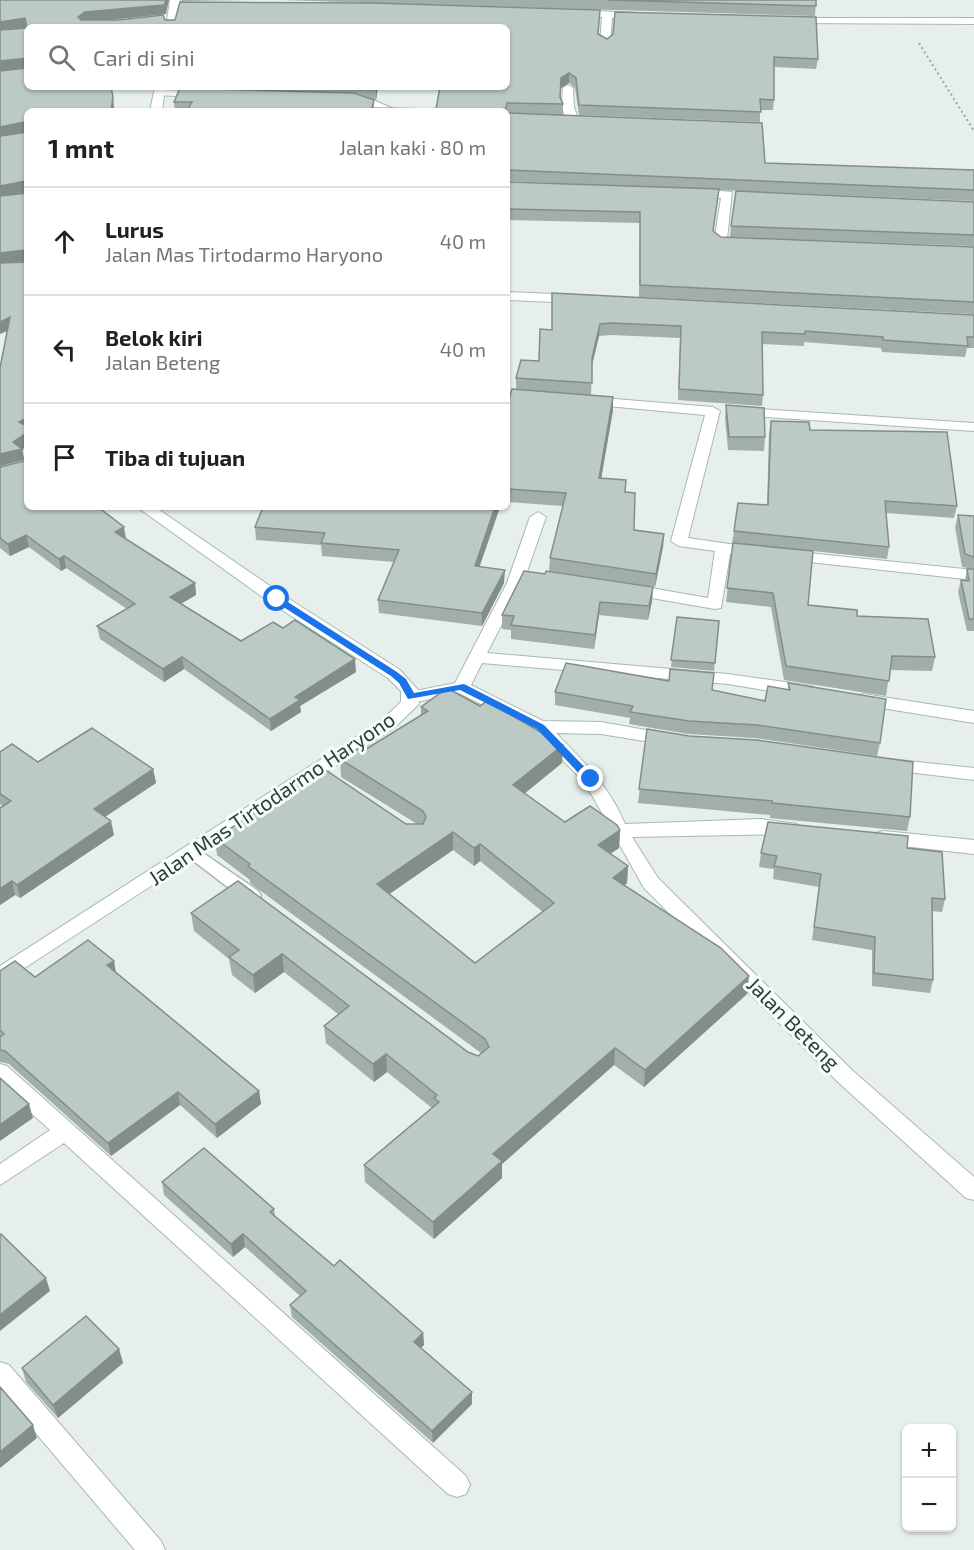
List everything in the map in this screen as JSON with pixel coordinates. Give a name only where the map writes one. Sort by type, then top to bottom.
[{"type":"street","points":[[168,22],[175,3],[186,5]]},
{"type":"street","points":[[560,12],[650,16]]},
{"type":"street","points":[[605,44],[607,14]]},
{"type":"street","points":[[784,21],[906,23],[974,21]]},
{"type":"street","points":[[568,88],[568,107],[573,121]]},
{"type":"street","points":[[157,108],[160,90],[215,95]]},
{"type":"street","points":[[334,98],[356,98],[384,108]]},
{"type":"street","points":[[681,193],[744,195]]},
{"type":"street","points":[[728,195],[720,242],[753,244]]},
{"type":"street","points":[[510,296],[590,300]]},
{"type":"street","points":[[571,399],[713,411],[974,427]]},
{"type":"street","points":[[713,411],[679,541],[723,548],[974,575]]},
{"type":"street","name":"Jalan Mas Tirtodarmo Haryono","points":[[0,976],[317,770],[398,716],[410,704],[411,697],[403,681],[394,674],[277,599],[149,510]]},
{"type":"street","points":[[411,697],[461,687],[476,657],[525,575],[538,517]]},
{"type":"street","points":[[612,587],[716,604],[723,548]]},
{"type":"street","points":[[476,657],[728,679],[974,717]]},
{"type":"street","name":"Jalan Beteng","points":[[461,687],[540,727],[591,779],[609,804],[619,831],[651,883],[846,1077],[974,1191]]},
{"type":"street","points":[[540,727],[601,728],[688,742]]},
{"type":"street","points":[[866,763],[974,774]]},
{"type":"street","points":[[317,770],[337,783]]},
{"type":"street","points":[[619,831],[760,826],[808,830]]},
{"type":"street","points":[[867,836],[974,847]]},
{"type":"street","points":[[0,1072],[458,1485]]},
{"type":"street","points":[[0,1176],[64,1132]]},
{"type":"street","points":[[0,1372],[152,1550]]},
{"type":"lane","points":[[193,852],[269,909]]},
{"type":"path","points":[[906,23],[974,131]]},
{"type":"building","points":[[0,0],[166,0],[164,5],[85,12],[78,17],[81,20],[119,20],[163,15],[165,20],[175,20],[180,2],[374,3],[600,10],[598,34],[607,39],[613,34],[615,12],[816,17],[818,59],[774,57],[774,100],[760,99],[761,112],[579,105],[576,78],[569,73],[561,78],[560,97],[563,104],[507,103],[506,108],[436,108],[439,90],[510,90],[510,24],[26,24],[25,18],[0,22]]},
{"type":"building","points":[[608,0],[816,0],[816,6]]},
{"type":"building","points":[[24,28],[24,58],[0,61],[0,30]]},
{"type":"building","points":[[24,68],[24,90],[112,90],[111,108],[24,108],[24,122],[0,127],[0,71]]},
{"type":"building","points":[[179,90],[354,93],[374,100],[372,108],[189,108],[192,102],[174,102]]},
{"type":"building","points":[[510,113],[762,123],[765,163],[974,170],[974,190],[510,170]]},
{"type":"building","points":[[24,132],[24,181],[0,186],[0,136]]},
{"type":"building","points":[[510,182],[719,189],[713,231],[721,237],[974,247],[974,302],[640,285],[640,212],[510,209]]},
{"type":"building","points":[[736,191],[974,202],[974,235],[731,226]]},
{"type":"building","points":[[24,193],[24,250],[0,253],[0,196]]},
{"type":"building","points":[[24,262],[24,420],[19,422],[24,424],[24,435],[13,442],[22,449],[0,454],[0,368],[10,317],[0,322],[0,263]]},
{"type":"building","points":[[552,293],[974,315],[974,337],[967,337],[968,346],[883,340],[883,337],[805,331],[805,334],[762,332],[763,395],[679,389],[681,326],[611,323],[600,324],[592,358],[592,383],[516,378],[521,360],[539,361],[540,329],[552,330]]},
{"type":"building","points":[[512,389],[613,397],[599,478],[626,480],[625,492],[635,493],[634,530],[664,534],[656,574],[550,558],[566,493],[510,489],[510,395]]},
{"type":"building","points":[[726,405],[764,408],[765,437],[729,437]]},
{"type":"building","points":[[771,421],[809,422],[810,430],[947,432],[957,506],[885,501],[889,547],[734,531],[738,503],[768,505]]},
{"type":"building","points":[[24,461],[24,510],[102,510],[124,527],[115,532],[195,583],[170,597],[241,641],[273,622],[283,628],[295,620],[355,659],[295,697],[300,700],[270,719],[182,657],[163,669],[97,626],[135,604],[64,556],[59,559],[26,535],[8,544],[0,538],[0,467]]},
{"type":"building","points":[[262,510],[494,510],[475,566],[505,570],[482,613],[378,600],[399,550],[321,543],[325,533],[255,527]]},
{"type":"building","points":[[958,515],[974,516],[974,557],[965,554]]},
{"type":"building","points":[[733,543],[813,551],[808,605],[857,610],[857,616],[928,619],[935,657],[892,656],[889,681],[786,666],[773,593],[727,588]]},
{"type":"building","points":[[967,569],[974,569],[974,619],[969,619],[961,580],[969,581]]},
{"type":"building","points":[[524,571],[545,574],[546,571],[653,587],[649,606],[600,602],[595,635],[511,625],[514,616],[502,615]]},
{"type":"building","points":[[677,617],[719,621],[715,663],[671,660]]},
{"type":"building","points":[[566,663],[669,681],[670,669],[714,673],[712,690],[765,701],[768,686],[790,690],[788,683],[886,699],[880,743],[757,725],[689,721],[630,712],[633,706],[555,692]]},
{"type":"building","points":[[447,688],[480,706],[487,701],[563,745],[513,785],[565,822],[590,806],[617,825],[620,830],[598,845],[628,866],[613,878],[721,948],[749,976],[645,1070],[615,1048],[493,1154],[502,1161],[433,1222],[364,1165],[439,1102],[434,1098],[437,1095],[386,1054],[373,1064],[324,1026],[349,1006],[282,954],[253,975],[229,957],[239,950],[191,913],[238,881],[468,1052],[478,1056],[489,1047],[485,1039],[248,866],[250,864],[215,838],[324,769],[406,824],[423,824],[426,817],[423,811],[340,759],[359,748],[363,751],[428,711],[421,707]],"holes":[[[453,832],[474,848],[480,844],[554,903],[475,963],[377,884]]]},
{"type":"building","points":[[92,728],[153,769],[94,809],[111,821],[17,885],[12,881],[0,889],[0,808],[11,801],[0,794],[0,752],[12,744],[38,762]]},
{"type":"building","points":[[647,729],[689,736],[757,740],[913,762],[910,817],[639,789]]},
{"type":"building","points":[[768,822],[908,836],[907,848],[942,852],[945,899],[932,898],[933,980],[874,973],[875,937],[814,927],[821,874],[774,866],[777,856],[761,853]]},
{"type":"building","points":[[88,940],[114,961],[107,965],[259,1091],[215,1124],[178,1092],[108,1143],[5,1051],[0,1050],[0,1037],[4,1034],[0,1030],[0,971],[15,961],[35,977]]},
{"type":"building","points":[[0,1078],[29,1104],[0,1125]]},
{"type":"building","points":[[204,1148],[274,1209],[270,1212],[334,1266],[340,1260],[423,1333],[414,1342],[472,1392],[432,1431],[290,1305],[306,1291],[243,1234],[231,1244],[162,1182]]},
{"type":"building","points":[[0,1235],[46,1278],[0,1315]]},
{"type":"building","points":[[86,1316],[119,1349],[53,1405],[22,1368]]},
{"type":"building","points":[[0,1387],[33,1425],[0,1452]]},
{"type":"route","points":[[277,599],[394,674],[403,681],[411,697],[461,687],[540,727],[591,779]]}]
